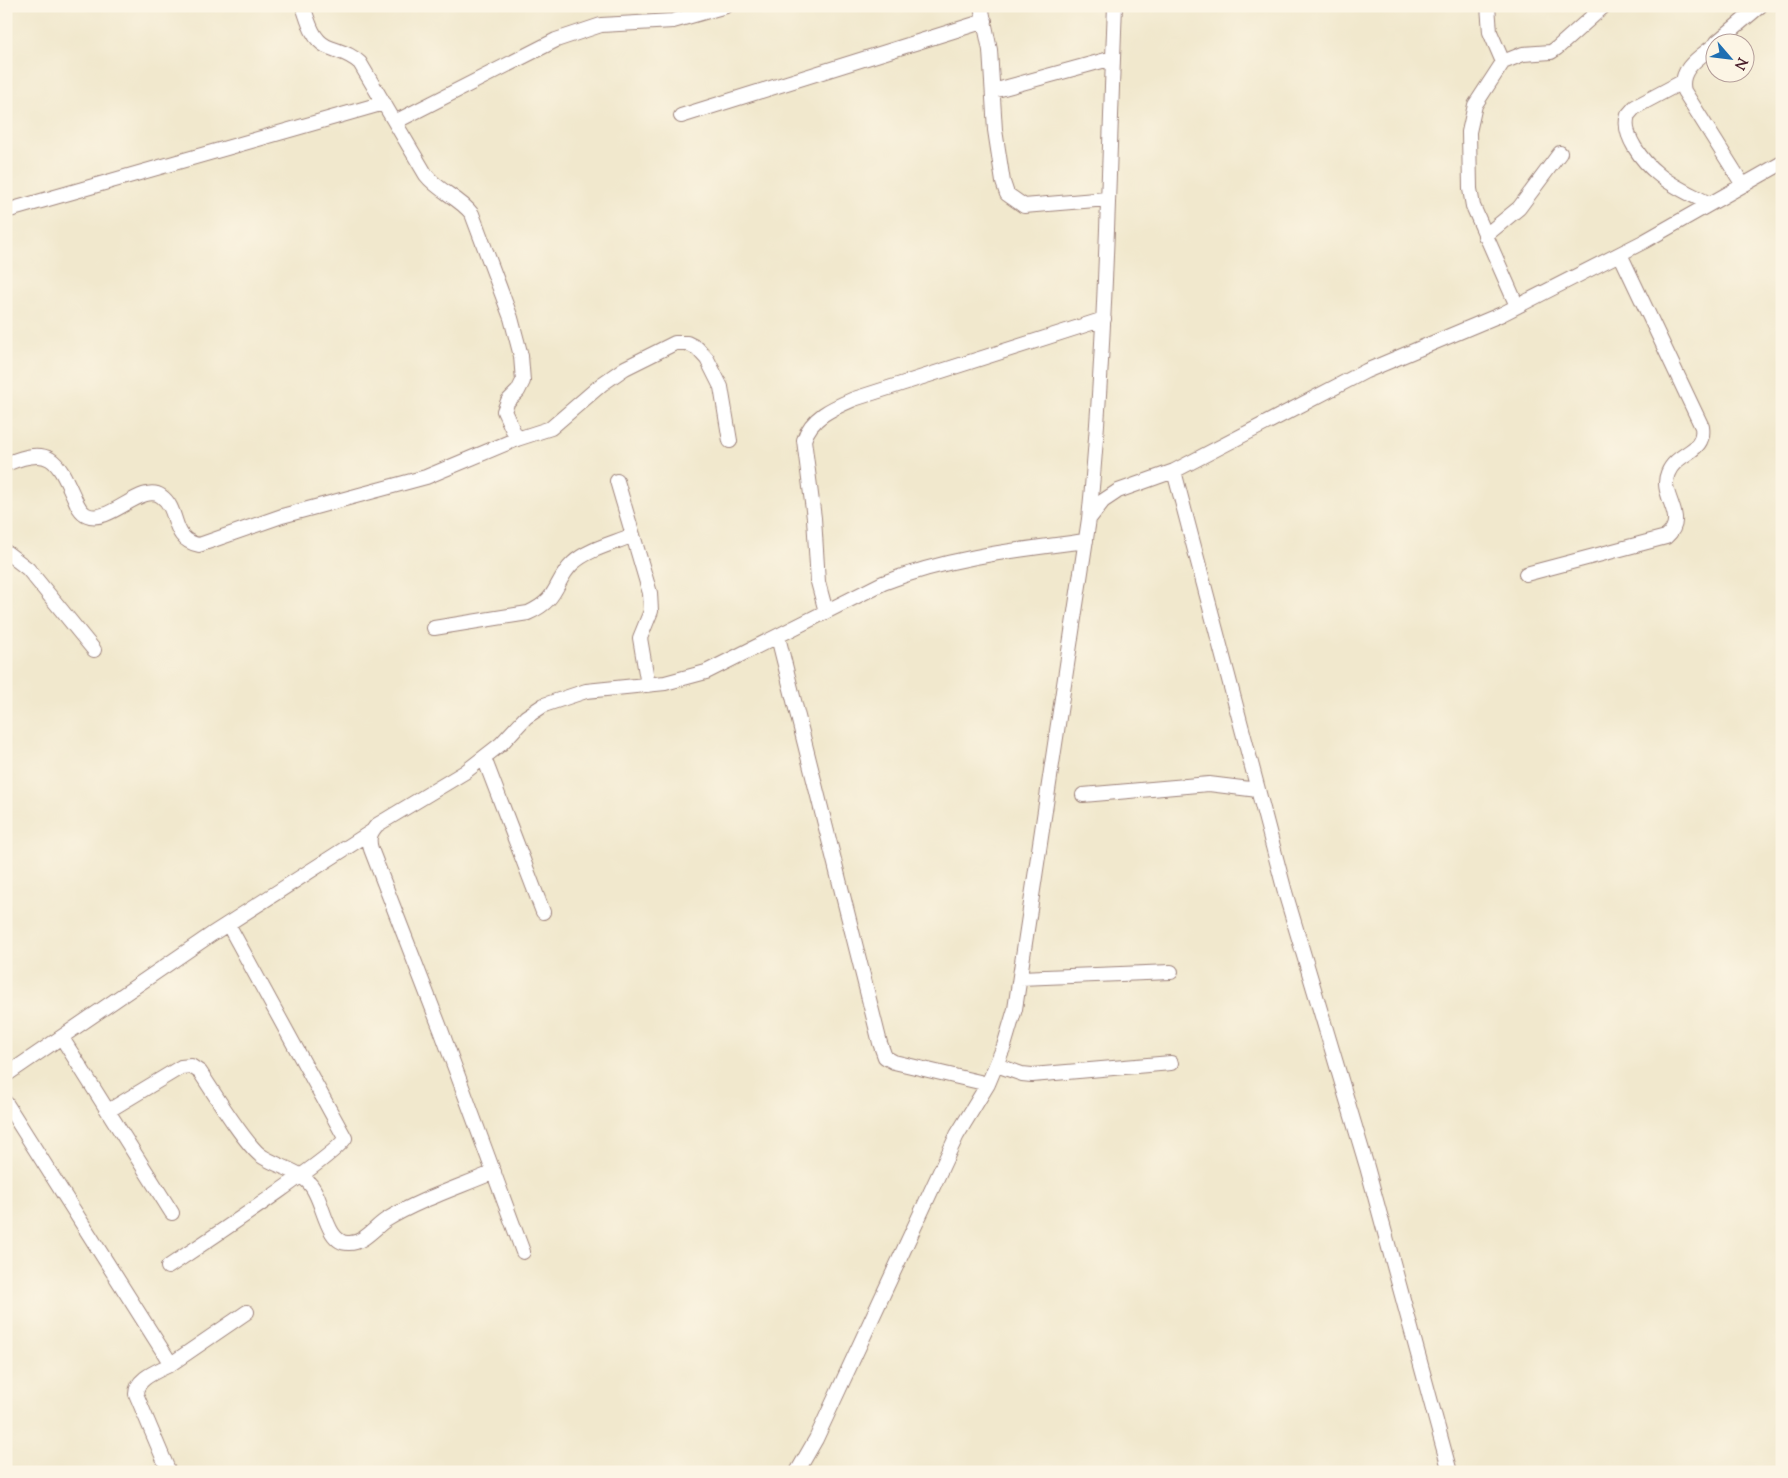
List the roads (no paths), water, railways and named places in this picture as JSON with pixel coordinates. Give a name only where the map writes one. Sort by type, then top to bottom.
[{"type":"street","points":[[303,6],[312,33],[324,45],[351,54],[360,63],[426,175],[444,194],[465,205],[479,228],[518,342],[523,381],[518,391],[508,401],[504,411],[517,439]]},
{"type":"street","points":[[395,122],[556,40],[581,30],[601,25],[673,21],[726,6]]},
{"type":"street","points":[[981,6],[985,21],[1002,173],[1007,194],[1014,201],[1024,206],[1107,199]]},
{"type":"street","points":[[797,1472],[816,1439],[957,1135],[988,1084],[1015,1009],[1089,519],[1097,434],[1104,319],[1115,6]]},
{"type":"street","points":[[1488,6],[1490,32],[1503,62]]},
{"type":"street","points":[[1517,306],[1473,206],[1470,189],[1469,132],[1476,105],[1503,62],[1522,54],[1551,52],[1604,6]]},
{"type":"street","points":[[1729,32],[1760,6]]},
{"type":"street","points":[[681,116],[985,21]]},
{"type":"street","points":[[1706,52],[1685,72],[1682,82],[1684,91],[1743,185]]},
{"type":"street","points":[[992,91],[1113,58]]},
{"type":"street","points":[[1682,82],[1635,107],[1628,114],[1625,122],[1626,130],[1631,140],[1658,174],[1710,204]]},
{"type":"street","points":[[6,211],[384,103]]},
{"type":"street","points":[[1485,236],[1518,208],[1560,153]]},
{"type":"street","points":[[1089,519],[1103,501],[1118,491],[1174,471],[1366,371],[1517,306],[1620,254],[1782,163]]},
{"type":"street","points":[[1526,574],[1666,537],[1674,530],[1676,523],[1666,483],[1668,473],[1685,454],[1698,446],[1704,437],[1702,427],[1620,254]]},
{"type":"street","points":[[826,612],[818,582],[814,518],[804,440],[806,432],[816,420],[832,408],[854,399],[1104,319]]},
{"type":"street","points":[[6,464],[37,456],[51,458],[59,464],[78,506],[84,514],[92,517],[101,516],[144,495],[154,493],[161,496],[167,502],[182,538],[190,543],[199,544],[282,516],[426,477],[517,439],[551,428],[602,384],[625,368],[675,343],[687,343],[697,348],[707,359],[721,387],[730,441]]},
{"type":"street","points":[[1174,471],[1290,909],[1367,1167],[1450,1472]]},
{"type":"street","points":[[617,481],[651,604],[651,611],[640,638],[648,685]]},
{"type":"street","points":[[434,628],[528,613],[550,600],[567,570],[579,557],[633,535]]},
{"type":"street","points":[[6,1075],[228,924],[371,832],[377,825],[465,772],[484,758],[526,717],[544,705],[586,691],[665,683],[706,672],[883,583],[941,563],[996,552],[1086,542]]},
{"type":"street","points":[[6,552],[28,569],[94,650]]},
{"type":"street","points":[[778,637],[885,1057],[894,1062],[988,1084]]},
{"type":"street","points":[[484,758],[543,912]]},
{"type":"street","points":[[1083,795],[1210,784],[1258,790]]},
{"type":"street","points":[[371,832],[368,840],[523,1252]]},
{"type":"street","points":[[168,1268],[300,1176],[340,1145],[345,1138],[344,1133],[228,924]]},
{"type":"street","points":[[1020,978],[1171,972]]},
{"type":"street","points":[[62,1038],[172,1213]]},
{"type":"street","points":[[996,1065],[1022,1074],[1032,1075],[1171,1063]]},
{"type":"street","points":[[108,1111],[181,1067],[191,1066],[200,1072],[259,1154],[310,1183],[318,1197],[332,1234],[340,1242],[350,1244],[361,1240],[386,1220],[494,1172]]},
{"type":"street","points":[[6,1103],[171,1364]]},
{"type":"street","points":[[169,1472],[136,1390],[140,1382],[171,1364],[247,1312]]}]
